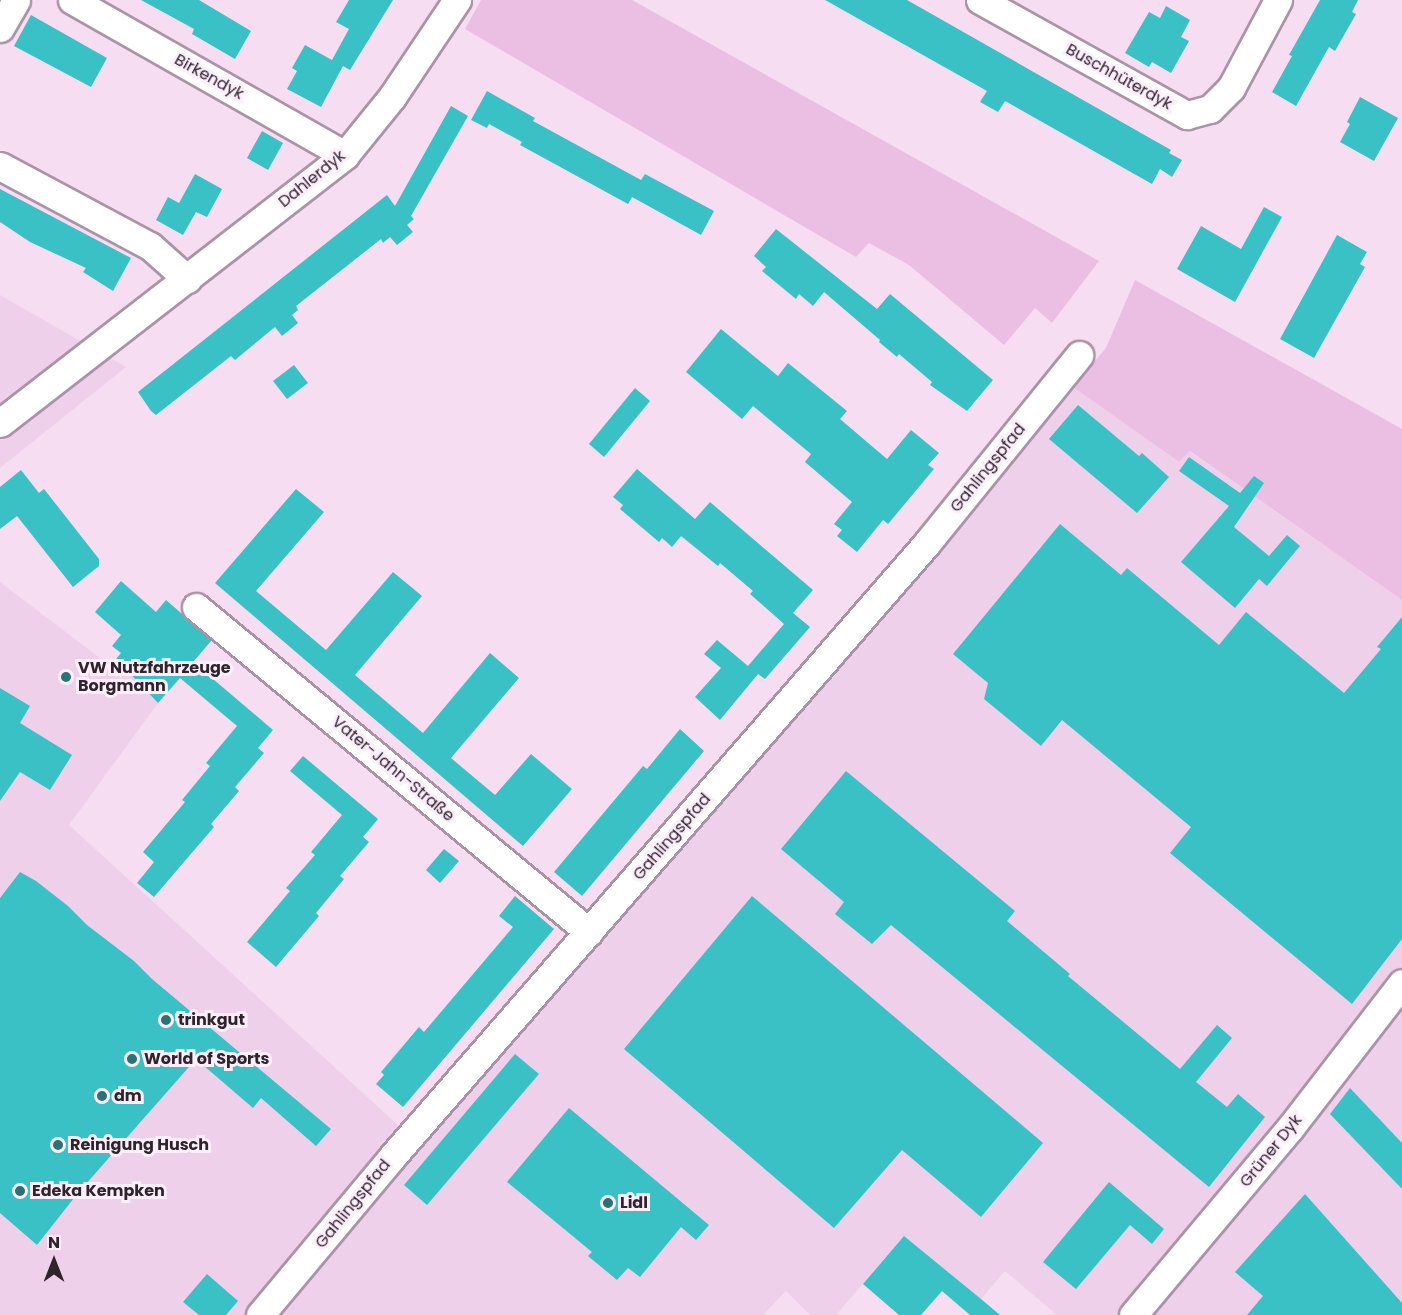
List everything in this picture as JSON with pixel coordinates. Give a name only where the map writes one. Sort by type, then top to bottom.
[{"type":"street","points":[[0,28],[16,0]]},
{"type":"street","name":"Birkendyk","points":[[72,0],[345,155]]},
{"type":"street","name":"Dahlerdyk","points":[[0,423],[345,155],[393,97],[457,0]]},
{"type":"street","name":"Buschhüterdyk","points":[[980,0],[1187,115],[1210,109],[1231,88],[1278,0]]},
{"type":"street","points":[[0,166],[150,246],[187,279]]},
{"type":"street","name":"Gahlingspfad","points":[[260,1315],[392,1157],[927,543],[1079,355]]},
{"type":"street","name":"Vater-Jahn-Straße","points":[[196,607],[588,932]]},
{"type":"street","name":"Grüner Dyk","points":[[1133,1315],[1290,1128],[1402,983]]},
{"type":"shaded area","points":[[481,0],[632,0],[1099,261],[1052,323],[1035,308],[1004,345],[909,265],[869,243],[856,257],[465,29]]},
{"type":"shaded area","points":[[1135,280],[1402,429],[1402,600],[1190,451],[1179,462],[1073,387],[1106,348]]},
{"type":"shaded area","points":[[0,295],[126,367],[0,468]]},
{"type":"shaded area","points":[[1073,387],[1179,462],[1189,451],[1402,600],[1402,1315],[1057,1315],[1005,1271],[981,1299],[904,1236],[836,1315],[810,1315],[786,1291],[763,1315],[0,1315],[0,582],[109,665],[115,659],[158,703],[69,825],[421,1146]]},
{"type":"building","points":[[141,0],[199,0],[251,31],[235,59],[192,34],[194,29]]},
{"type":"building","points":[[349,0],[393,0],[350,70],[343,66],[321,107],[287,89],[297,71],[292,68],[305,45],[332,60],[349,29],[336,22]]},
{"type":"building","points":[[825,0],[907,0],[1171,150],[1169,153],[1182,160],[1172,177],[1160,169],[1152,184],[1005,101],[998,112],[980,102],[987,91]]},
{"type":"building","points":[[1320,0],[1358,0],[1352,12],[1356,14],[1335,51],[1329,47],[1296,106],[1272,92],[1292,56],[1289,55]]},
{"type":"building","points":[[1166,6],[1190,20],[1181,37],[1189,41],[1171,73],[1152,62],[1149,67],[1125,53],[1149,12],[1160,18]]},
{"type":"building","points":[[31,15],[107,58],[91,87],[14,46]]},
{"type":"building","points":[[487,91],[535,118],[533,121],[641,180],[645,174],[714,211],[701,235],[632,197],[628,204],[520,145],[522,142],[489,124],[487,128],[471,120]]},
{"type":"building","points":[[1360,97],[1398,118],[1374,161],[1340,142],[1350,124],[1347,122]]},
{"type":"building","points":[[451,106],[468,116],[411,216],[414,219],[407,225],[413,232],[397,245],[390,237],[383,243],[381,239],[296,306],[298,310],[292,315],[298,323],[282,336],[275,327],[235,360],[231,356],[156,415],[151,411],[138,392],[387,195],[395,206]]},
{"type":"building","points":[[262,131],[283,143],[268,170],[247,158]]},
{"type":"building","points":[[195,174],[222,189],[207,217],[196,212],[183,235],[156,220],[168,197],[179,203]]},
{"type":"building","points":[[0,189],[131,258],[113,291],[83,272],[86,268],[30,242],[0,222]]},
{"type":"building","points":[[1264,207],[1282,217],[1235,302],[1177,269],[1201,226],[1241,249]]},
{"type":"building","points":[[776,229],[877,309],[890,294],[993,380],[967,411],[930,385],[932,382],[899,354],[897,357],[879,342],[880,340],[824,292],[813,306],[799,294],[796,299],[762,271],[766,267],[754,256]]},
{"type":"building","points":[[1337,235],[1367,252],[1360,264],[1365,267],[1314,358],[1280,339]]},
{"type":"building","points":[[721,329],[778,376],[788,363],[847,411],[840,419],[887,459],[911,430],[939,453],[928,465],[934,469],[888,524],[883,520],[857,552],[837,536],[842,530],[834,524],[852,502],[805,462],[811,454],[753,406],[742,419],[686,372]]},
{"type":"building","points":[[294,365],[308,383],[287,399],[273,381]]},
{"type":"building","points":[[635,388],[650,401],[604,457],[589,444]]},
{"type":"building","points":[[1078,405],[1139,456],[1142,453],[1169,477],[1137,513],[1049,439]]},
{"type":"building","points":[[1189,457],[1240,493],[1254,476],[1264,483],[1234,527],[1269,556],[1287,535],[1300,546],[1267,586],[1259,579],[1235,608],[1181,562],[1229,506],[1179,471]]},
{"type":"building","points":[[637,469],[695,519],[710,502],[813,590],[793,613],[810,627],[765,679],[758,674],[720,720],[695,697],[721,668],[704,654],[717,640],[748,666],[784,624],[750,594],[753,591],[720,563],[718,566],[681,536],[672,547],[662,538],[659,542],[620,509],[623,505],[613,497]]},
{"type":"building","points":[[21,470],[39,493],[44,489],[99,559],[99,566],[73,587],[17,516],[0,529],[0,487]]},
{"type":"building","points":[[296,489],[324,512],[256,591],[326,650],[393,572],[422,596],[355,675],[423,733],[490,653],[519,678],[451,758],[495,795],[531,754],[572,789],[523,846],[215,583]]},
{"type":"building","points":[[1060,524],[1121,575],[1127,568],[1219,645],[1246,612],[1344,693],[1381,649],[1377,647],[1402,617],[1402,939],[1352,1004],[1170,853],[1191,827],[1062,720],[1041,746],[984,699],[988,683],[953,654]]},
{"type":"building","points":[[121,581],[156,612],[166,600],[212,640],[193,662],[273,730],[258,748],[264,753],[235,787],[239,791],[211,824],[214,827],[154,897],[137,883],[154,862],[143,852],[185,802],[182,800],[210,766],[206,763],[237,726],[180,678],[158,703],[116,659],[121,653],[112,646],[121,635],[95,612]]},
{"type":"building","points":[[0,688],[30,706],[20,723],[72,755],[50,790],[20,772],[0,801]]},
{"type":"building","points":[[680,729],[704,751],[582,896],[554,872],[643,766],[647,769]]},
{"type":"building","points":[[303,756],[378,819],[363,837],[369,842],[340,876],[344,879],[316,913],[319,916],[276,967],[247,942],[290,891],[286,888],[315,855],[311,852],[342,815],[290,771]]},
{"type":"building","points":[[846,771],[1015,911],[1007,921],[1070,974],[1068,976],[1180,1069],[1217,1025],[1232,1038],[1196,1082],[1227,1107],[1238,1094],[1265,1117],[1209,1187],[891,925],[872,944],[835,914],[844,902],[781,849]]},
{"type":"building","points":[[444,849],[459,861],[440,883],[426,870]]},
{"type":"building","points":[[20,872],[36,881],[68,906],[87,925],[134,961],[152,979],[331,1129],[316,1146],[261,1098],[253,1108],[196,1059],[78,1193],[37,1245],[0,1213],[0,898]]},
{"type":"building","points":[[515,896],[554,929],[403,1107],[376,1084],[384,1075],[381,1072],[419,1027],[424,1032],[513,927],[499,916]]},
{"type":"building","points":[[752,896],[1043,1143],[981,1217],[902,1150],[834,1228],[624,1049]]},
{"type":"building","points":[[515,1054],[539,1074],[427,1205],[404,1185]]},
{"type":"building","points":[[1350,1088],[1402,1143],[1402,1189],[1330,1114]]},
{"type":"building","name":"Lidl","points":[[569,1108],[709,1225],[696,1240],[681,1227],[640,1277],[628,1268],[617,1280],[588,1256],[592,1252],[507,1182]]},
{"type":"building","points":[[1109,1182],[1164,1229],[1152,1244],[1130,1225],[1076,1289],[1043,1262]]},
{"type":"building","points":[[1305,1194],[1402,1303],[1402,1315],[1247,1315],[1263,1296],[1235,1272]]},
{"type":"building","points":[[904,1236],[1000,1315],[970,1315],[942,1291],[921,1315],[899,1315],[863,1284]]},
{"type":"building","points":[[207,1274],[238,1301],[226,1315],[199,1315],[183,1302]]},
{"type":"place","name":"VW Nutzfahrzeuge Borgmann","points":[[66,677]]},
{"type":"place","name":"trinkgut","points":[[166,1020]]},
{"type":"place","name":"World of Sports","points":[[132,1059]]},
{"type":"place","name":"dm","points":[[102,1096]]},
{"type":"place","name":"Reinigung Husch","points":[[58,1145]]},
{"type":"place","name":"Edeka Kempken","points":[[20,1191]]},
{"type":"place","name":"Lidl","points":[[608,1203]]}]
